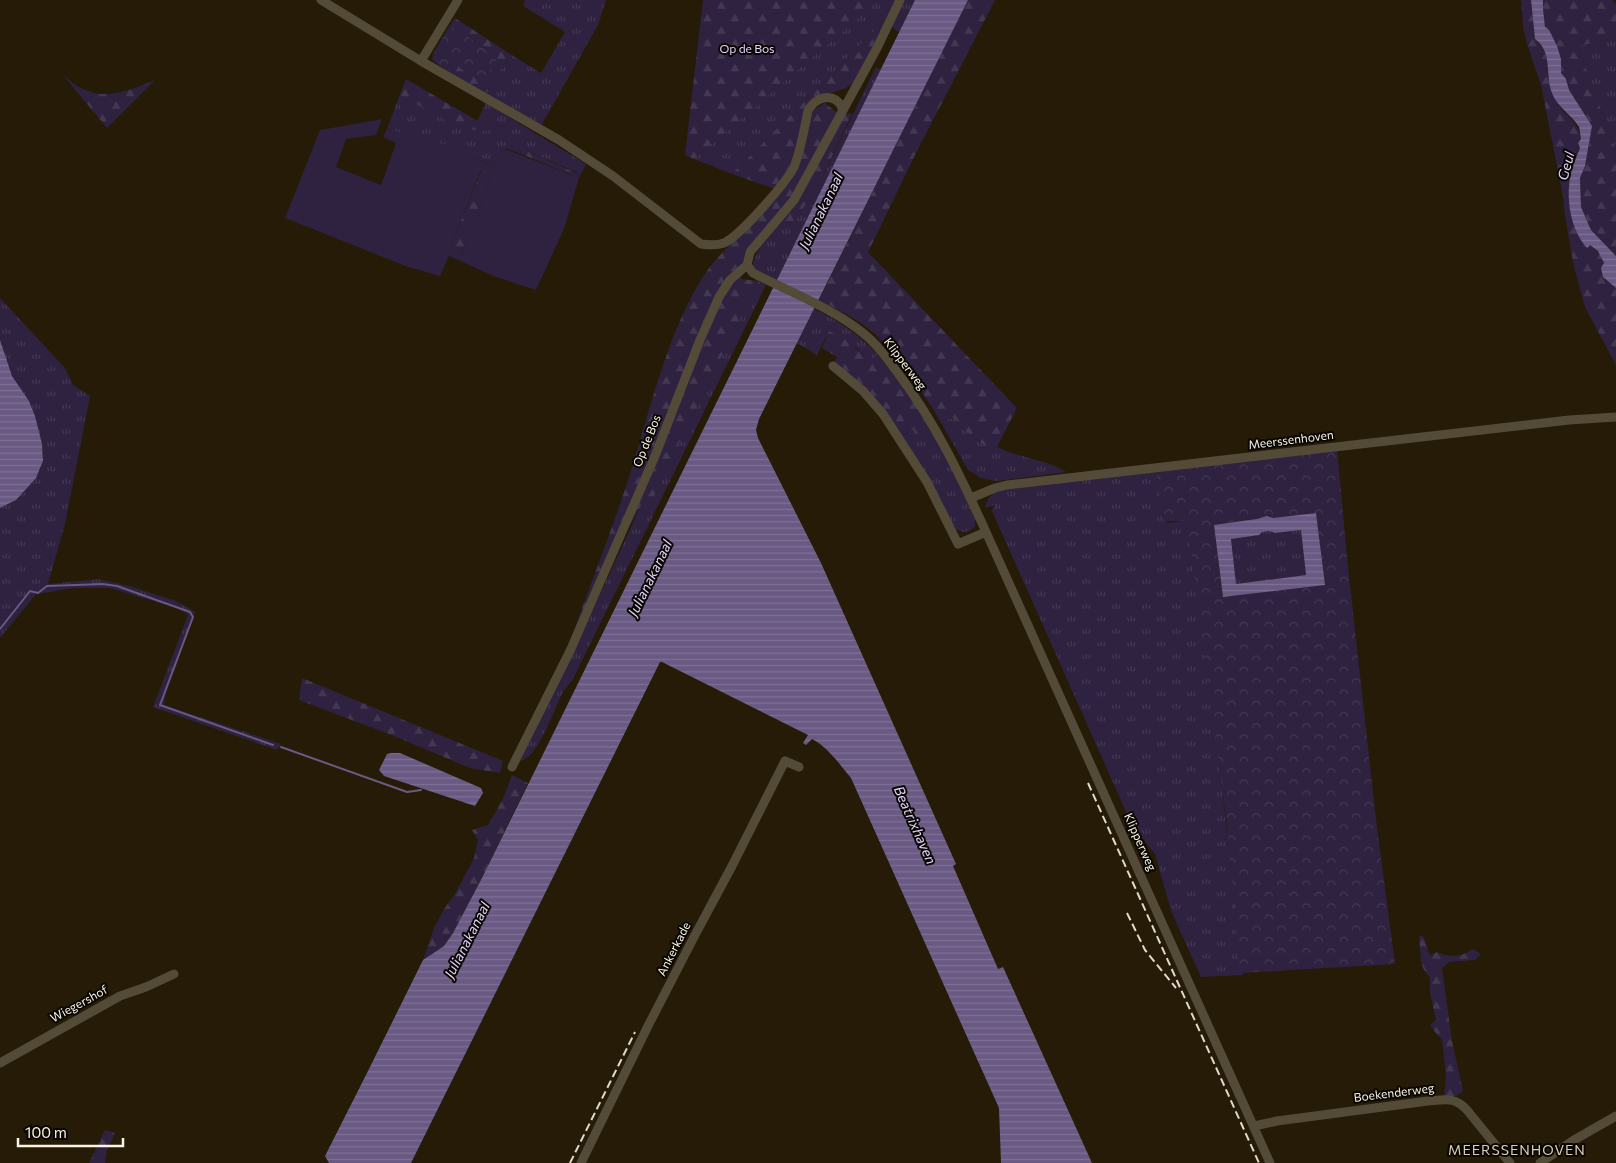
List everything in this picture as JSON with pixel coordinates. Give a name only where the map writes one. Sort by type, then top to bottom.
[{"type":"street","points":[[321,0],[421,61],[559,140],[613,176],[701,244],[722,244],[735,235],[771,199],[788,178],[795,164],[808,110],[812,104],[822,98],[835,98],[842,107],[842,111]]},
{"type":"street","points":[[421,61],[458,0]]},
{"type":"street","name":"Op de Bos","points":[[512,767],[574,642],[655,456],[700,340],[719,297],[730,280],[747,265],[750,252],[794,200],[877,48],[900,0]]},
{"type":"street","name":"Klipperweg","points":[[747,265],[753,273],[842,318],[863,333],[891,364],[932,423],[971,498],[1270,1163]]},
{"type":"street","points":[[833,366],[863,391],[883,414],[927,482],[958,544],[986,532]]},
{"type":"street","name":"Meerssenhoven","points":[[971,498],[988,490],[1007,485],[1569,420],[1616,417]]},
{"type":"street","name":"Ankerkade","points":[[581,1163],[648,1026],[785,761],[799,767]]},
{"type":"street","name":"Wiegershof","points":[[0,1063],[120,996],[174,974]]},
{"type":"street","name":"Boekenderweg","points":[[1254,1126],[1287,1119],[1428,1101],[1452,1100],[1460,1103],[1467,1110],[1510,1163]]},
{"type":"street","points":[[1540,1163],[1574,1140],[1616,1116]]},
{"type":"green space","points":[[525,0],[606,0],[598,25],[541,126],[486,94],[510,54],[541,73],[565,32],[523,6]]},
{"type":"green space","name":"Op de Bos","points":[[703,0],[874,0],[877,2],[694,159],[685,155]]},
{"type":"green space","points":[[874,0],[915,0],[899,32],[886,19],[732,174],[694,159],[876,2]]},
{"type":"green space","points":[[968,0],[995,0],[916,153],[868,252],[1017,408],[997,447],[992,451],[965,431],[954,418],[940,421],[910,375],[875,334],[848,315],[819,300]]},
{"type":"green space","points":[[1521,0],[1531,0],[1535,39],[1541,45],[1547,59],[1553,92],[1559,106],[1577,126],[1581,139],[1578,143],[1580,148],[1575,158],[1570,179],[1590,245],[1601,255],[1603,277],[1616,288],[1616,365],[1585,307],[1573,263],[1563,196],[1541,85],[1523,27]]},
{"type":"green space","points":[[1543,0],[1612,0],[1616,4],[1616,38],[1578,46],[1616,152],[1616,256],[1591,230],[1581,207],[1580,178],[1585,166],[1592,126],[1569,90],[1566,79],[1561,73],[1561,59],[1545,27]]},
{"type":"green space","points":[[455,18],[510,54],[486,94],[446,70],[451,62],[498,57],[450,25]]},
{"type":"green space","points":[[887,18],[856,81],[846,88],[818,97],[788,169],[775,189],[732,174]]},
{"type":"green space","points":[[450,25],[498,57],[483,83],[451,62],[446,70],[432,60],[433,54]]},
{"type":"green space","points":[[1616,38],[1616,152],[1578,46]]},
{"type":"green space","points":[[876,67],[881,70],[777,280],[752,268],[756,255],[764,243],[782,221],[795,221],[820,182]]},
{"type":"green space","points":[[63,75],[80,88],[101,94],[119,92],[155,80],[107,128]]},
{"type":"green space","points":[[406,79],[493,130],[482,131],[458,125],[445,120],[400,95]]},
{"type":"green space","points":[[400,94],[458,125],[492,130],[477,121],[486,103],[586,164],[579,178],[576,172],[524,149],[519,153],[504,148],[494,167],[477,159],[387,129]]},
{"type":"green space","points":[[825,103],[836,112],[852,114],[820,182],[795,221],[782,221],[764,230],[745,251],[741,279],[758,281],[650,503],[643,502],[597,584],[571,639],[625,489],[668,350],[687,305],[699,283],[720,255],[781,194],[797,169],[803,154],[811,115],[815,109]]},
{"type":"green space","points":[[382,119],[376,135],[346,139],[336,167],[381,185],[396,143],[383,137],[387,129],[446,145],[494,167],[503,148],[579,178],[564,229],[536,290],[496,277],[449,256],[440,276],[408,267],[285,218],[320,130]],"holes":[[[481,170],[492,175],[461,256],[449,250]]]},
{"type":"green space","points":[[524,149],[576,173],[579,178],[519,153]]},
{"type":"green space","points":[[482,169],[492,175],[461,256],[449,250]]},
{"type":"green space","points":[[758,281],[766,285],[573,679],[563,692],[540,742],[527,758],[520,761],[643,501],[650,502]]},
{"type":"green space","points":[[0,298],[65,368],[73,385],[90,396],[65,524],[48,584],[99,579],[129,586],[176,601],[195,612],[165,696],[164,705],[281,744],[277,750],[153,707],[188,615],[177,608],[110,588],[74,588],[36,594],[0,638],[0,508],[11,503],[41,468],[43,450],[33,411],[29,401],[12,376],[0,340]]},
{"type":"green space","points":[[814,309],[848,329],[878,355],[874,358],[867,358],[858,349],[829,331],[817,355],[797,343]]},
{"type":"green space","points":[[829,331],[845,339],[867,358],[874,358],[878,355],[912,398],[936,435],[921,442],[913,430],[902,437],[834,363],[837,357],[822,348]]},
{"type":"green space","points":[[954,418],[965,431],[992,451],[997,447],[1049,464],[1066,472],[996,481],[981,478],[968,470],[940,421]]},
{"type":"green space","points":[[914,430],[936,435],[975,517],[975,526],[971,530],[963,532],[955,528],[902,437]]},
{"type":"green space","points":[[1337,448],[1347,558],[1377,828],[1395,964],[1240,973],[1226,818],[1187,521],[1164,521],[1156,470]],"holes":[[[1316,513],[1324,585],[1223,597],[1214,525]]]},
{"type":"green space","points":[[1159,470],[1167,523],[1192,520],[1243,975],[1201,977],[1171,911],[1155,854],[1132,825],[992,511],[995,505],[985,508],[989,498],[999,490]]},
{"type":"green space","points":[[1301,530],[1306,575],[1236,584],[1231,538],[1259,535],[1262,532],[1269,531],[1275,533]]},
{"type":"green space","points":[[302,678],[503,761],[500,773],[470,768],[394,736],[299,700]]},
{"type":"green space","points":[[512,775],[528,783],[453,933],[444,946],[423,960],[434,928],[474,858],[478,840],[472,830],[488,825],[503,799]]},
{"type":"green space","points":[[1419,936],[1423,936],[1430,955],[1437,952],[1456,956],[1465,954],[1473,949],[1481,954],[1475,960],[1449,962],[1442,968],[1452,1041],[1463,1091],[1456,1096],[1444,1096],[1446,1076],[1442,1039],[1430,1025],[1436,1020],[1430,993],[1430,978],[1423,968],[1421,961]]},
{"type":"green space","points":[[105,1130],[115,1133],[107,1150],[105,1163],[89,1163]]},
{"type":"water","points":[[915,0],[968,0],[759,419],[756,430],[758,438],[821,563],[956,864],[953,866],[998,969],[1003,967],[1092,1163],[1001,1163],[999,1108],[851,778],[833,757],[818,742],[812,739],[806,745],[803,743],[808,735],[660,662],[411,1163],[329,1163],[325,1156],[423,960],[444,946],[453,933],[483,876]]},
{"type":"water","points":[[1531,0],[1543,0],[1545,27],[1549,30],[1557,46],[1561,59],[1561,73],[1566,79],[1569,90],[1592,126],[1585,166],[1580,178],[1581,207],[1591,230],[1616,256],[1616,288],[1603,277],[1601,268],[1604,263],[1598,251],[1590,245],[1587,248],[1577,233],[1571,215],[1569,187],[1572,170],[1580,148],[1578,143],[1581,139],[1580,130],[1557,103],[1552,93],[1544,50],[1535,39]]},
{"type":"water","points":[[0,340],[12,376],[29,401],[35,416],[42,444],[43,461],[36,478],[16,500],[0,508]]},
{"type":"water","points":[[1316,513],[1325,585],[1223,597],[1214,525],[1267,516],[1273,518]],"holes":[[[1301,530],[1306,575],[1236,584],[1231,539],[1259,535],[1262,532],[1269,531],[1275,533]]]},
{"type":"water","points":[[400,753],[481,788],[483,793],[475,806],[384,776],[379,770],[387,754]]},
{"type":"waterway","points":[[0,629],[30,591],[38,593],[47,586],[103,584],[117,586],[190,612],[193,617],[160,705],[273,745]]},
{"type":"waterway","points":[[281,747],[407,792],[421,790]]},
{"type":"railway","points":[[1088,783],[1259,1163]]},
{"type":"railway","points":[[1127,913],[1145,950],[1176,988]]},
{"type":"railway","points":[[570,1163],[635,1032]]},
{"type":"district","name":"MEERSSENHOVEN","points":[[1517,1150]]},
{"type":"water label","name":"Geul","points":[[1566,166]]},
{"type":"water label","name":"Julianakanaal","points":[[821,211]]},
{"type":"water label","name":"Julianakanaal","points":[[650,578]]},
{"type":"water label","name":"Beatrixhaven","points":[[915,825]]},
{"type":"water label","name":"Julianakanaal","points":[[467,940]]}]
